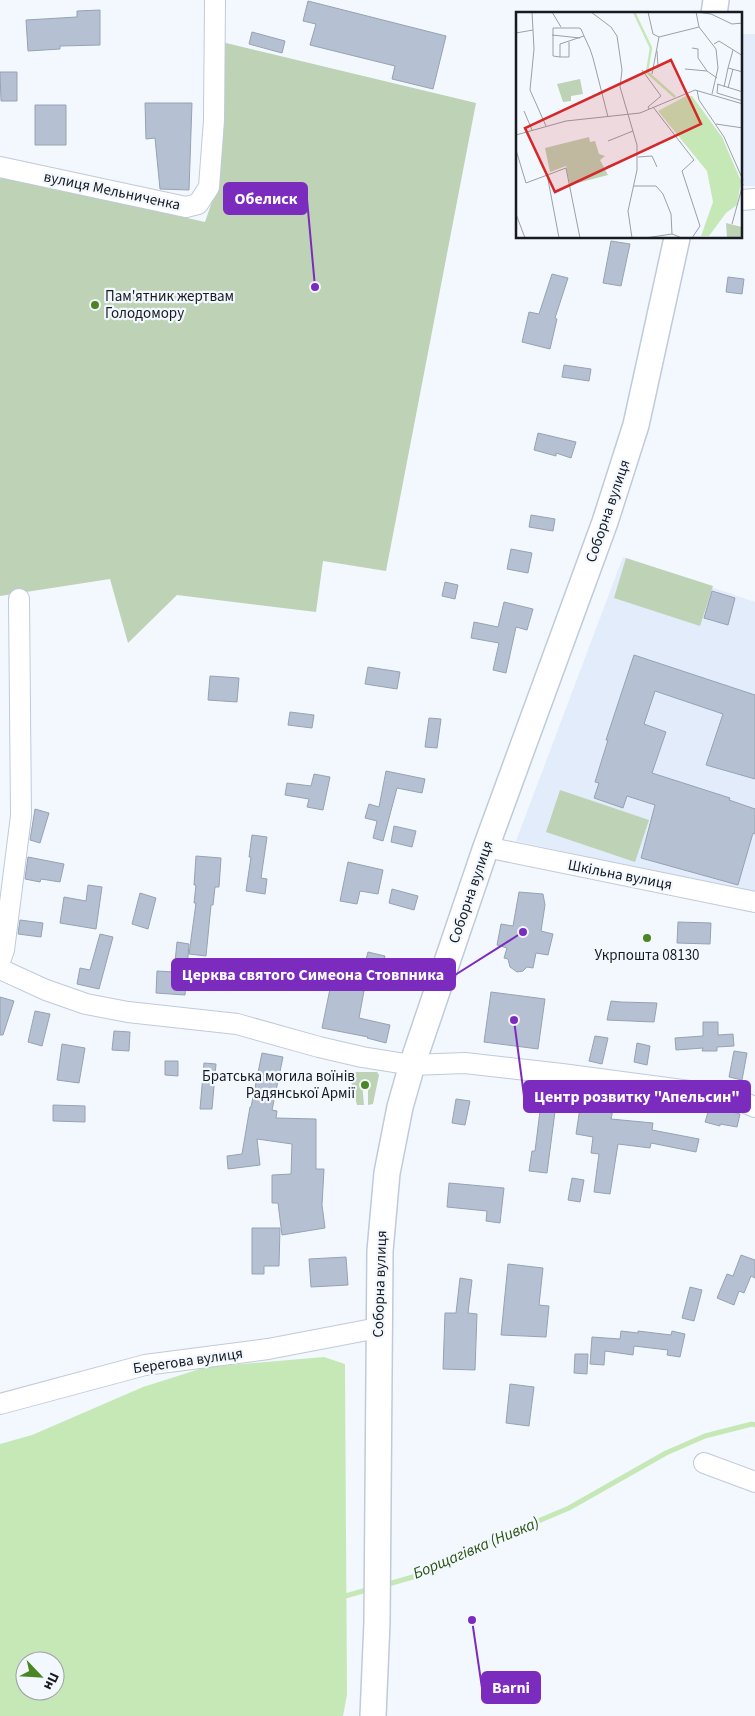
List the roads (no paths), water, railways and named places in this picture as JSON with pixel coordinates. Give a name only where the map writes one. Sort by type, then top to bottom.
[{"type":"main road","name":"Соборна вулиця","points":[[373,1716],[377,1622],[380,1244],[387,1173],[400,1108],[412,1065],[486,847],[605,522],[636,425],[654,350],[677,239]]},
{"type":"street","name":"вулиця Мельниченка","points":[[0,167],[186,207],[198,204],[209,187],[210,177],[214,120],[215,0]]},
{"type":"street","points":[[742,200],[755,199]]},
{"type":"street","points":[[0,961],[4,950],[21,816],[19,599]]},
{"type":"street","name":"Шкільна вулиця","points":[[486,847],[755,902]]},
{"type":"street","points":[[0,969],[46,990],[86,1004],[128,1012],[237,1024],[319,1048],[412,1065],[465,1063],[494,1066],[727,1096],[755,1106]]},
{"type":"street","name":"Берегова вулиця","points":[[0,1404],[145,1365],[268,1349],[378,1328]]},
{"type":"street","points":[[704,1463],[755,1482]]},
{"type":"waterway","name":"Борщагівка (Нивка)","points":[[385,1585],[423,1574],[477,1547],[569,1508],[666,1453],[705,1436],[752,1424],[755,1425]]},
{"type":"waterway","name":"Борщагівка (Нивка)","points":[[342,1597],[370,1589]]},
{"type":"place","name":"Обелиск","points":[[315,287]]},
{"type":"place","name":"Пам'ятник жертвам Голодомору","points":[[95,305]]},
{"type":"place","name":"Церква святого Симеона Стовпника","points":[[523,932]]},
{"type":"place","name":"Укрпошта 08130","points":[[647,938]]},
{"type":"place","name":"Центр розвитку \"Апельсин\"","points":[[514,1020]]},
{"type":"place","name":"Братська могила воїнів Радянської Армії","points":[[365,1085]]},
{"type":"place","name":"Barni","points":[[472,1620]]}]
